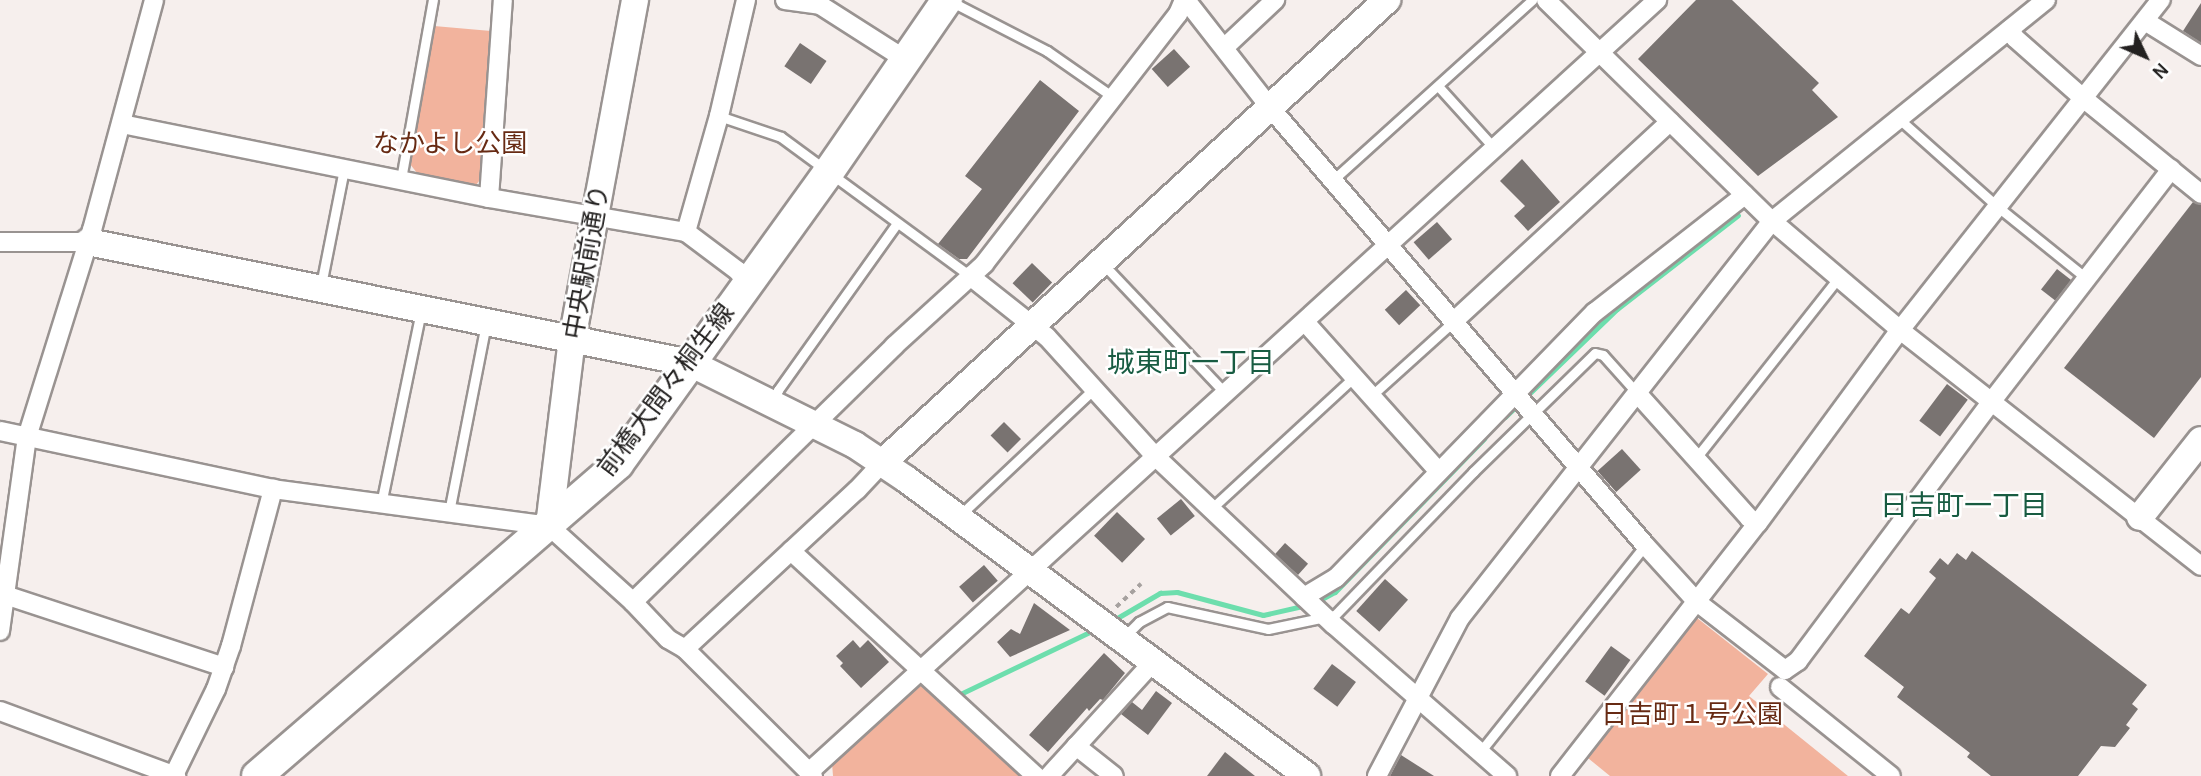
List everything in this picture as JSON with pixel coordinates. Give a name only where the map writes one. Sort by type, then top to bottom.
[{"type":"main road","name":"前橋大間々桐生線","points":[[257,776],[618,464],[828,173],[947,0]]},
{"type":"street","points":[[0,631],[27,437],[88,242],[154,0]]},
{"type":"street","points":[[489,198],[503,0]]},
{"type":"street","name":"中央駅前通り","points":[[549,526],[572,340],[635,0]]},
{"type":"street","points":[[686,232],[719,116],[746,0]]},
{"type":"street","points":[[785,0],[821,2],[906,60]]},
{"type":"street","points":[[633,602],[984,264],[1178,14],[1185,0],[1225,47],[1268,105],[1645,545],[1697,602],[1777,667],[1785,670],[1790,668],[2085,278],[2171,169]]},
{"type":"street","points":[[1225,47],[1275,0]]},
{"type":"street","points":[[685,649],[857,490],[880,464],[1268,105],[1387,0]]},
{"type":"street","points":[[1546,0],[1772,221],[1900,331],[2201,566]]},
{"type":"street","points":[[0,431],[273,489],[549,526],[633,602],[668,639],[685,649],[811,774],[1155,456],[1657,0]]},
{"type":"street","points":[[1377,776],[1460,618],[1772,221],[2046,0]]},
{"type":"street","points":[[1560,776],[1758,523],[1900,331],[2161,0]]},
{"type":"street","points":[[2145,22],[2201,56]]},
{"type":"street","points":[[2010,29],[2015,38],[2083,98],[2199,190]]},
{"type":"street","points":[[1454,321],[1670,122]]},
{"type":"street","points":[[122,124],[489,198],[686,232],[738,271],[747,283]]},
{"type":"street","points":[[1306,598],[1336,578],[1438,471],[1524,404],[1595,312],[1745,195]]},
{"type":"street","points":[[0,242],[88,242],[690,363],[855,445],[1031,571],[1112,625],[1154,661],[1307,776]]},
{"type":"street","points":[[970,276],[1023,315],[1047,337],[1155,456],[1325,616],[1507,776]]},
{"type":"street","points":[[1305,321],[1438,471]]},
{"type":"street","points":[[1637,393],[1749,518],[1758,523]]},
{"type":"street","points":[[2140,517],[2201,440]]},
{"type":"street","points":[[0,711],[175,776],[224,667],[273,489]]},
{"type":"street","points":[[791,551],[1036,776]]},
{"type":"street","points":[[5,595],[224,667]]},
{"type":"street","points":[[1049,776],[1154,661]]},
{"type":"street","points":[[1780,687],[1891,776]]},
{"type":"street","points":[[1076,746],[1114,776]]},
{"type":"lane","points":[[401,179],[433,0]]},
{"type":"lane","points":[[947,0],[1047,51],[1113,97]]},
{"type":"lane","points":[[1334,179],[1532,0]]},
{"type":"lane","points":[[1438,86],[1495,149]]},
{"type":"lane","points":[[719,116],[781,137],[970,276]]},
{"type":"lane","points":[[1898,118],[1998,207],[2085,278]]},
{"type":"lane","points":[[321,287],[344,169]]},
{"type":"lane","points":[[772,404],[778,390],[897,223]]},
{"type":"lane","points":[[1101,262],[1225,393]]},
{"type":"lane","points":[[1696,458],[1839,277]]},
{"type":"lane","points":[[381,504],[422,309]]},
{"type":"lane","points":[[1370,396],[1454,321]]},
{"type":"lane","points":[[449,512],[486,322]]},
{"type":"lane","points":[[1112,625],[1139,622],[1167,607],[1268,629],[1341,610],[1473,472],[1524,404],[1595,353],[1603,355],[1637,393]]},
{"type":"lane","points":[[1211,509],[1354,377]]},
{"type":"lane","points":[[958,517],[1094,389]]},
{"type":"lane","points":[[1480,752],[1645,545]]},
{"type":"path","points":[[1112,625],[1141,584]]},
{"type":"green space","name":"なかよし公園","points":[[434,26],[491,31],[483,176],[476,185],[417,173],[410,164]]},
{"type":"green space","name":"日吉町１号公園","points":[[1692,614],[1768,674],[1749,696],[1848,776],[1610,776],[1583,754]]},
{"type":"green space","points":[[917,685],[924,686],[1024,776],[833,776],[832,763]]},
{"type":"building","points":[[1696,0],[1732,0],[1819,83],[1812,90],[1838,117],[1758,176],[1638,59]]},
{"type":"building","points":[[2201,3],[2201,43],[2183,31]]},
{"type":"building","points":[[800,43],[827,61],[811,84],[784,66]]},
{"type":"building","points":[[1174,49],[1190,67],[1168,87],[1152,69]]},
{"type":"building","points":[[1040,80],[1079,111],[967,259],[959,259],[938,244],[982,189],[965,176]]},
{"type":"building","points":[[1522,159],[1560,202],[1528,231],[1514,216],[1525,206],[1500,181]]},
{"type":"building","points":[[2193,202],[2201,205],[2201,377],[2154,438],[2064,368]]},
{"type":"building","points":[[1437,222],[1452,239],[1429,260],[1414,242]]},
{"type":"building","points":[[1032,263],[1052,282],[1033,303],[1013,283]]},
{"type":"building","points":[[2057,269],[2071,280],[2055,301],[2041,289]]},
{"type":"building","points":[[1406,290],[1420,305],[1399,325],[1385,310]]},
{"type":"building","points":[[1947,384],[1968,400],[1940,436],[1919,421]]},
{"type":"building","points":[[1004,422],[1021,439],[1008,452],[991,435]]},
{"type":"building","points":[[1622,449],[1641,470],[1616,492],[1597,471]]},
{"type":"building","points":[[1181,499],[1195,516],[1171,536],[1157,519]]},
{"type":"building","points":[[1117,512],[1145,539],[1122,563],[1094,536]]},
{"type":"building","points":[[1285,543],[1308,564],[1298,575],[1275,554]]},
{"type":"building","points":[[1972,551],[2147,685],[2132,704],[2138,709],[2126,725],[2130,728],[2115,747],[2101,746],[2078,776],[1991,776],[1967,757],[1970,753],[1897,697],[1904,687],[1864,656],[1901,608],[1909,614],[1936,578],[1929,572],[1940,558],[1948,565],[1957,553],[1966,560]]},
{"type":"building","points":[[984,565],[998,581],[973,602],[959,587]]},
{"type":"building","points":[[1385,579],[1408,600],[1379,632],[1356,611]]},
{"type":"building","points":[[1034,603],[1070,630],[1010,657],[997,642],[1011,629],[1020,634]]},
{"type":"building","points":[[853,640],[860,648],[868,640],[889,662],[861,688],[840,666],[843,663],[836,656]]},
{"type":"building","points":[[1611,646],[1630,660],[1605,696],[1585,682]]},
{"type":"building","points":[[1104,653],[1125,673],[1103,700],[1100,699],[1089,711],[1087,708],[1048,752],[1029,735]]},
{"type":"building","points":[[1332,664],[1356,682],[1337,707],[1313,689]]},
{"type":"building","points":[[1156,691],[1172,703],[1148,735],[1121,714],[1132,702],[1142,710]]},
{"type":"building","points":[[1225,752],[1255,776],[1207,776]]},
{"type":"building","points":[[1401,755],[1434,776],[1390,776]]},
{"type":"waterway","points":[[1505,417],[1617,309],[1738,215]]},
{"type":"waterway","points":[[1316,602],[1335,592],[1484,439]]},
{"type":"waterway","points":[[1112,621],[1160,593],[1177,592],[1263,615],[1307,605]]},
{"type":"waterway","points":[[954,697],[1094,630]]},
{"type":"district","name":"城東町一丁目","points":[[1191,363]]},
{"type":"district","name":"日吉町一丁目","points":[[1964,506]]}]
